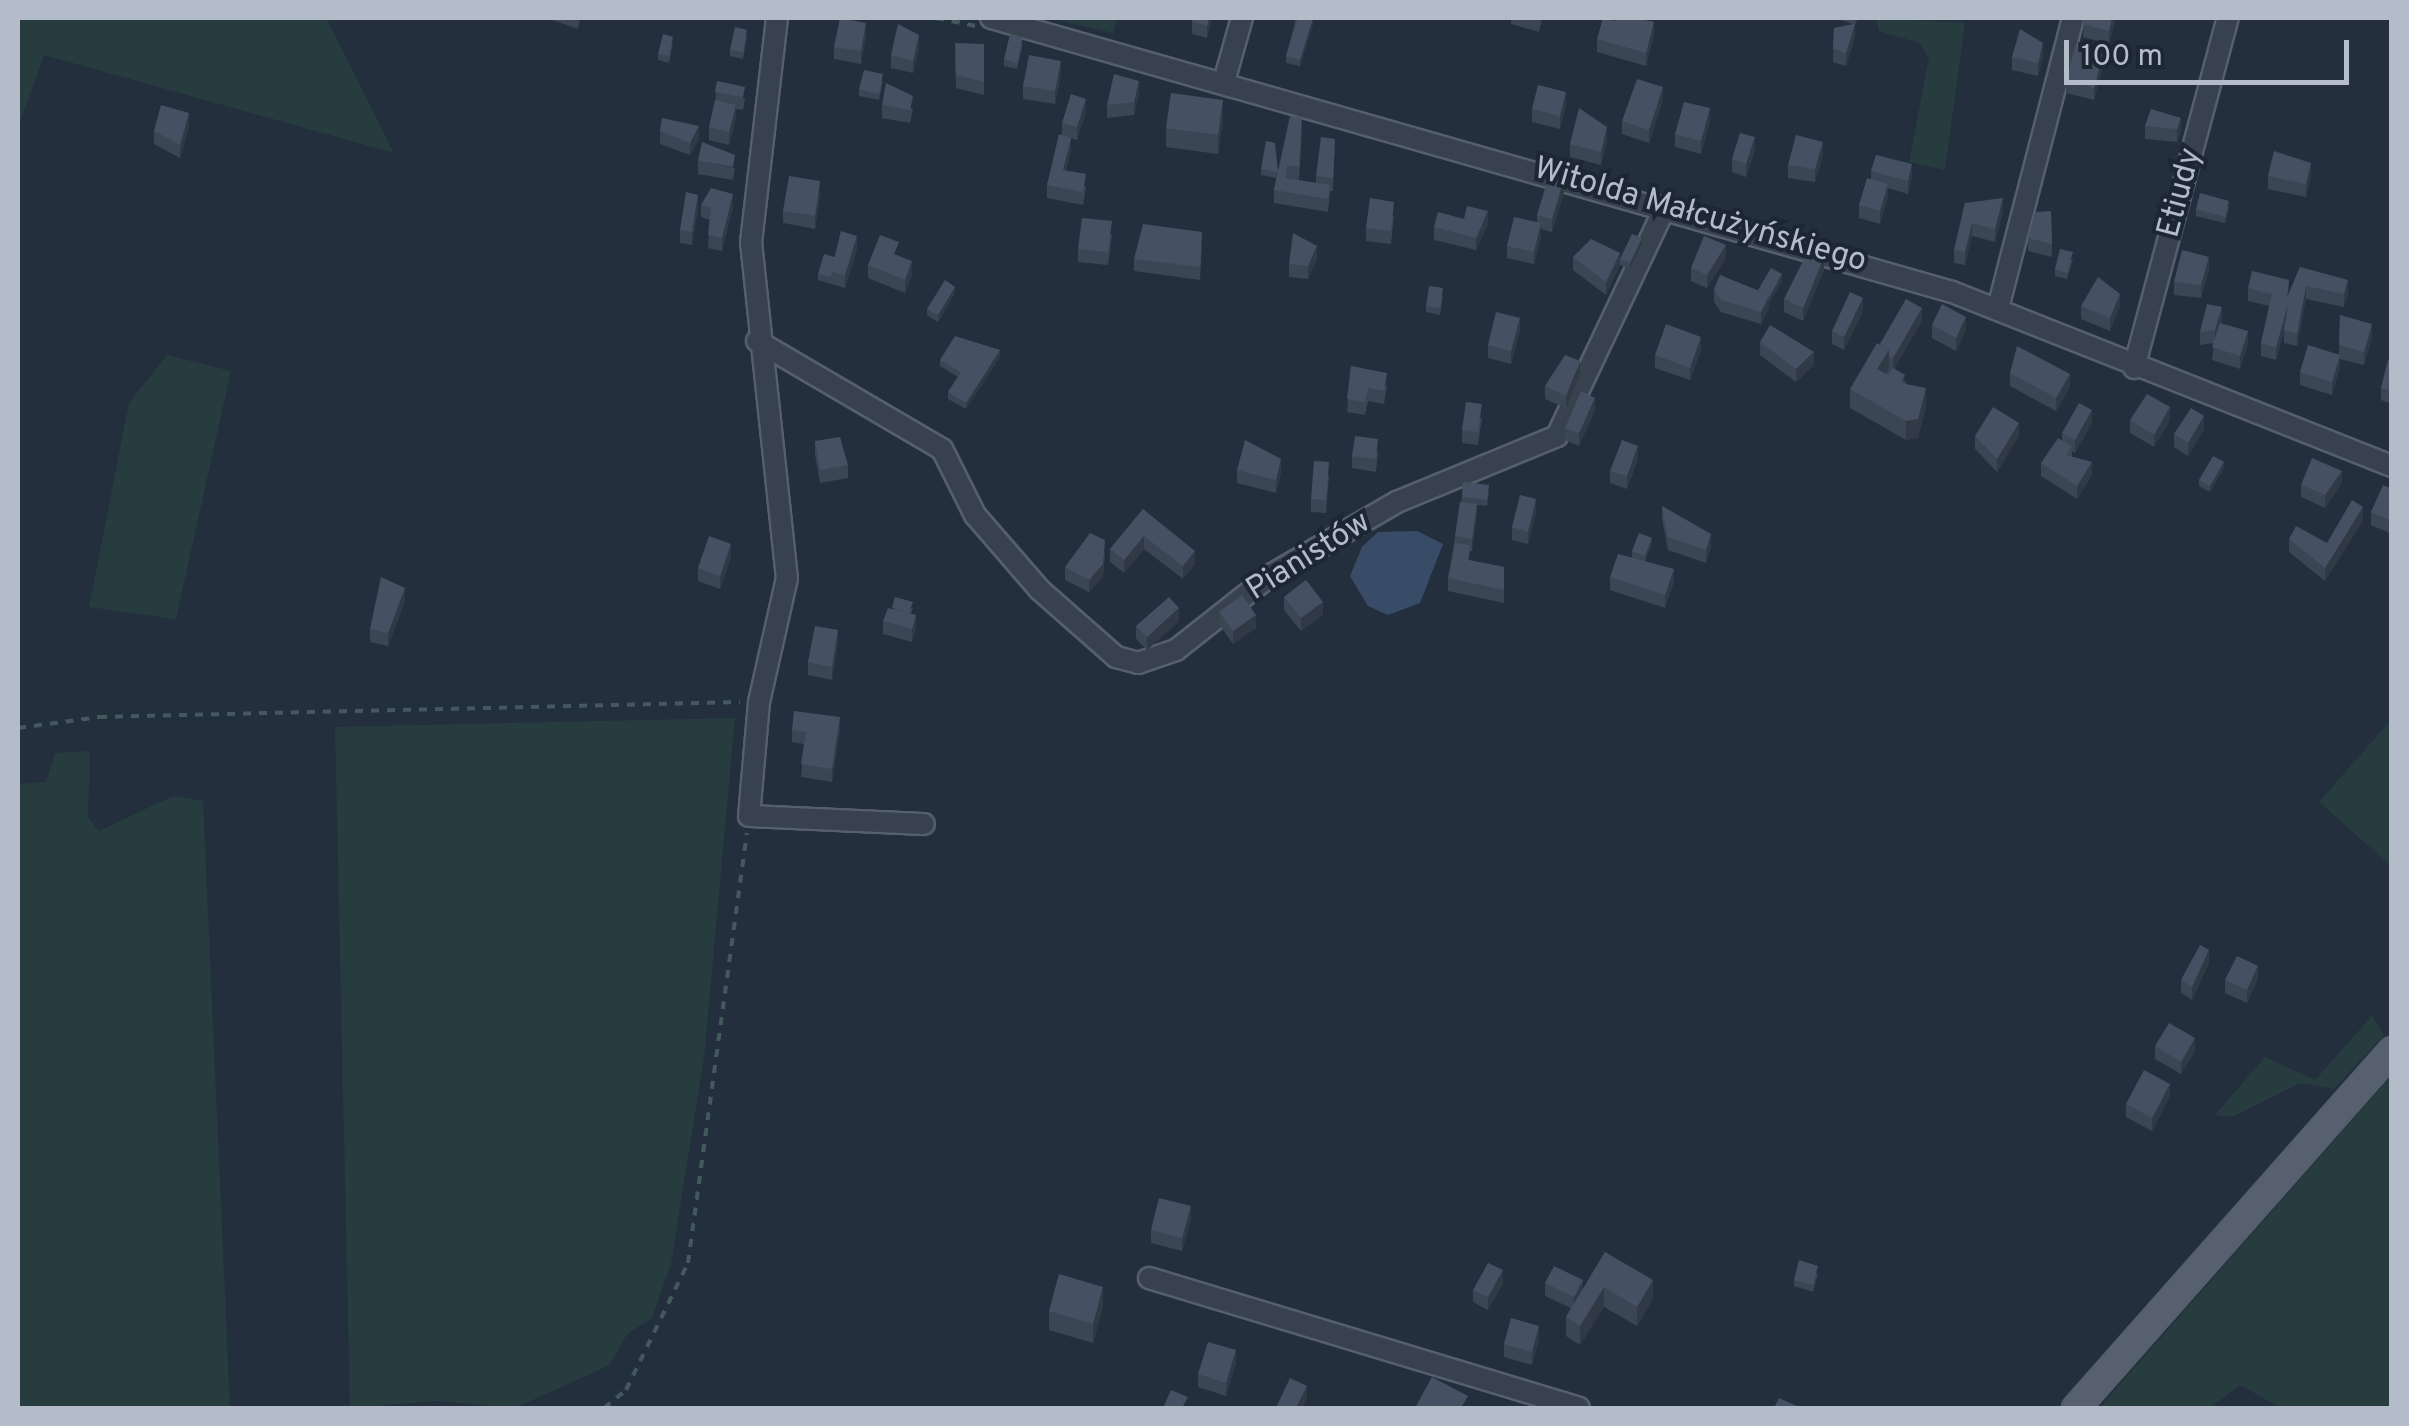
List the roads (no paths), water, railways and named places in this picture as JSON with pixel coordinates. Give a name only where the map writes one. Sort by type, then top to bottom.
[{"type":"main road","points":[[2075,1408],[2392,1050]]},
{"type":"street","points":[[777,18],[751,242],[757,341],[787,532],[778,642],[759,702],[749,816],[924,824]]},
{"type":"street","name":"Witolda Małcużyńskiego","points":[[991,18],[1225,78],[1666,205],[1998,308],[2134,368],[2392,466]]},
{"type":"street","points":[[1225,78],[1242,18]]},
{"type":"street","points":[[1998,308],[2074,18]]},
{"type":"street","name":"Etiudy","points":[[2134,368],[2228,18]]},
{"type":"street","name":"Pianistów","points":[[757,341],[942,450],[975,516],[1040,590],[1116,656],[1138,663],[1176,650],[1270,575],[1397,502],[1557,436],[1666,205]]},
{"type":"street","points":[[1150,1278],[1580,1408]]},
{"type":"water","points":[[1417,531],[1443,544],[1420,603],[1388,615],[1368,606],[1350,576],[1362,547],[1378,532]]}]
